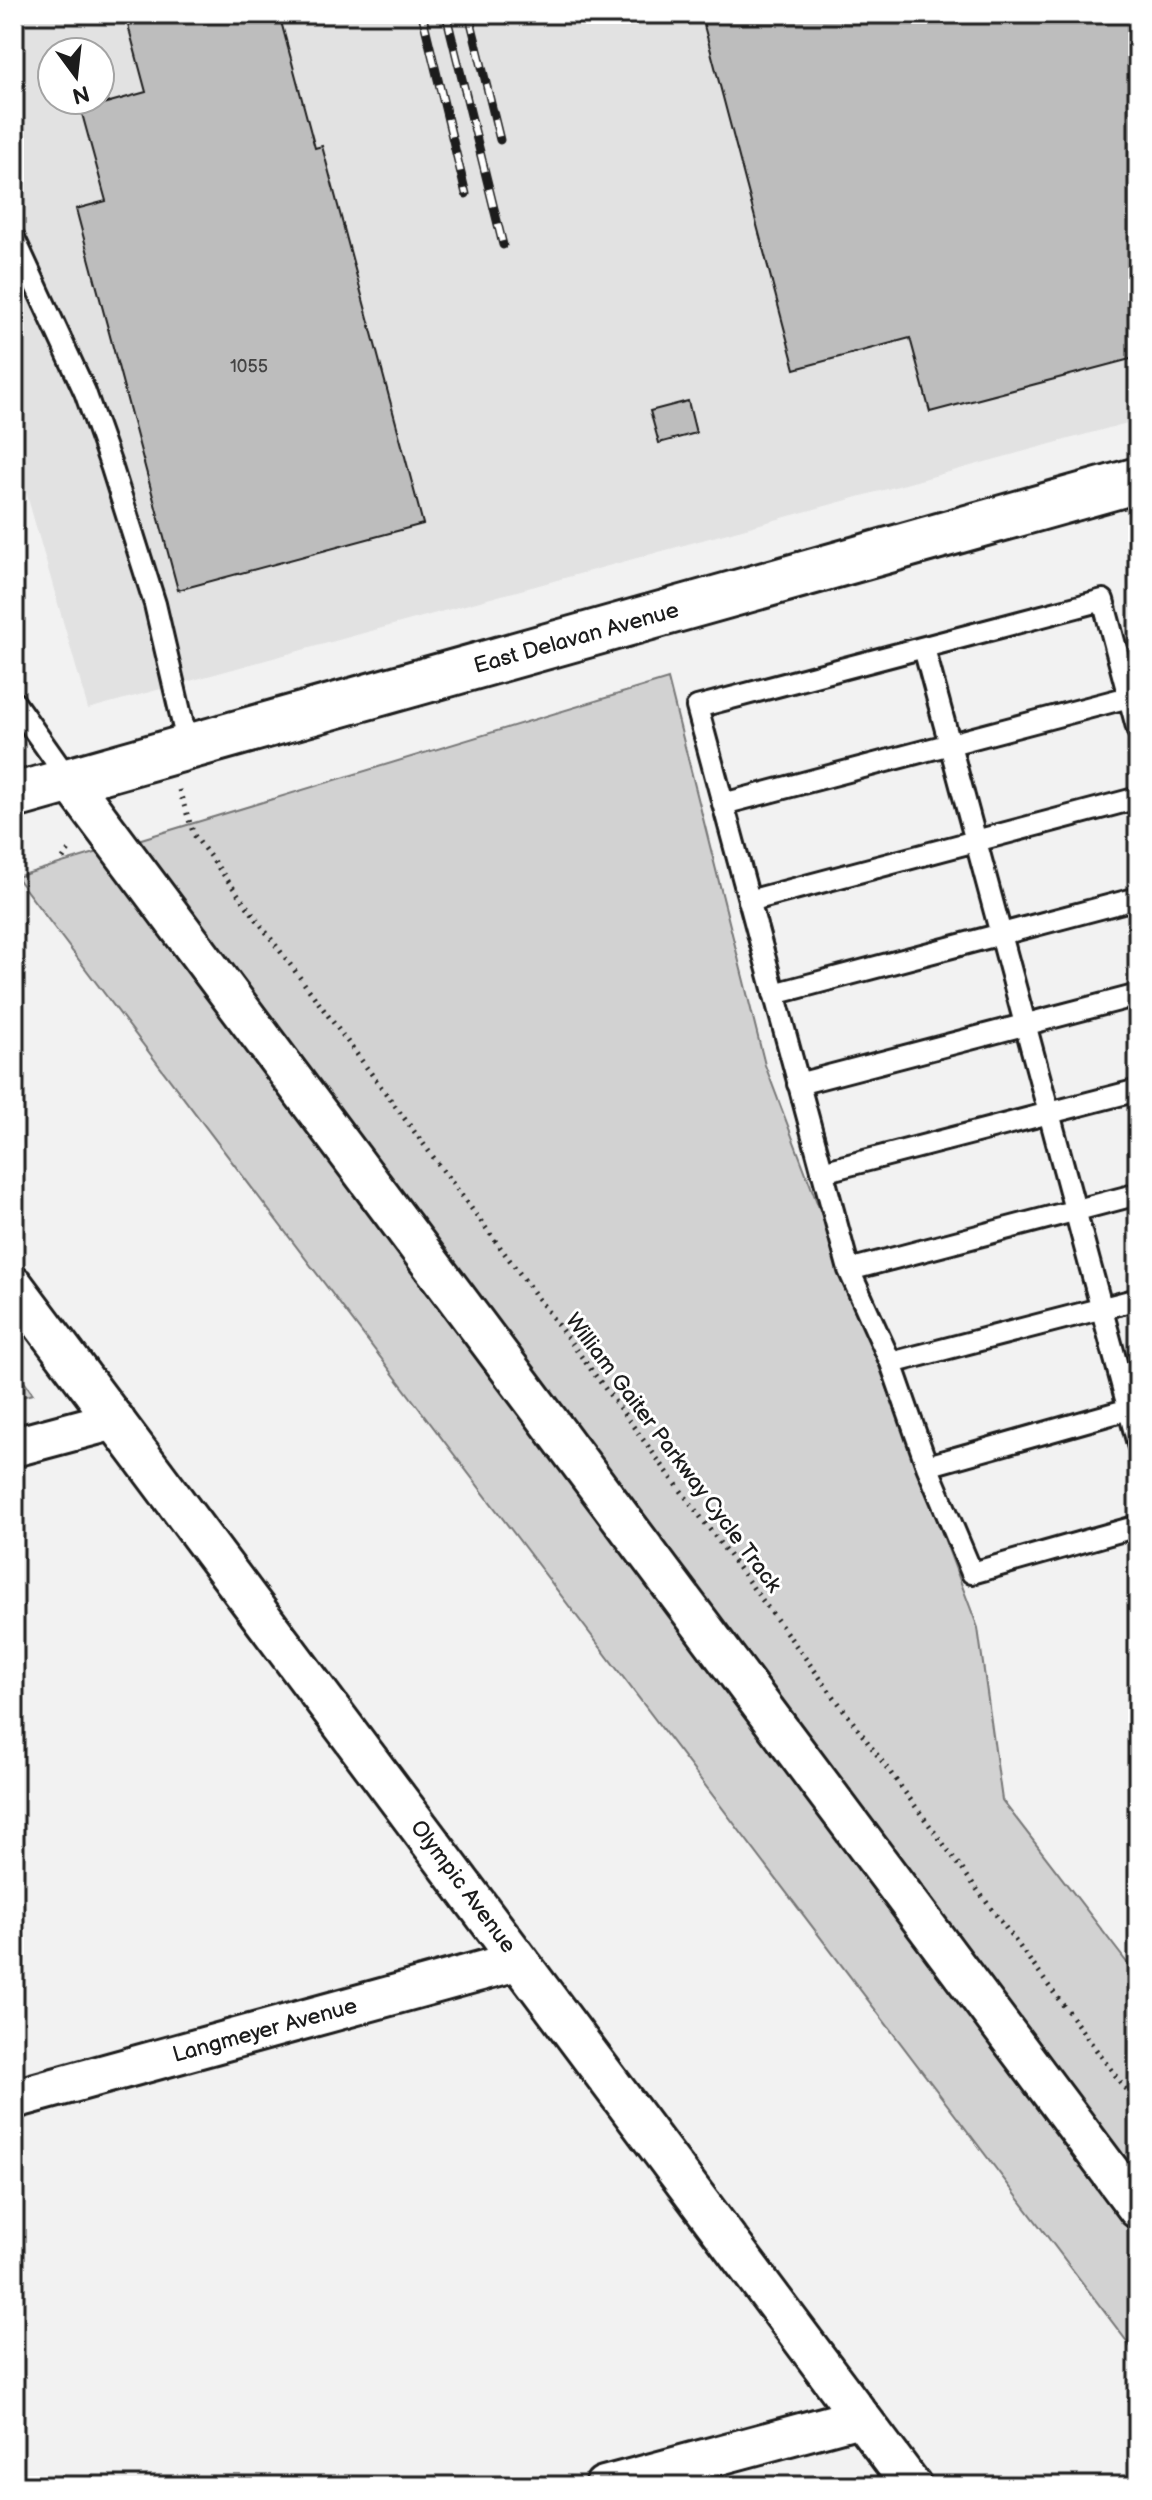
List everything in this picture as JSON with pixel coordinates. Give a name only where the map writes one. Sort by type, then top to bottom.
[{"type":"street","name":"East Delavan Avenue","points":[[14,796],[1138,480]]},
{"type":"street","points":[[69,780],[1138,2209]]},
{"type":"street","name":"Olympic Avenue","points":[[14,1286],[912,2486]]},
{"type":"street","points":[[14,1447],[115,1420]]},
{"type":"street","name":"Langmeyer Avenue","points":[[14,2099],[517,1961]]},
{"type":"street","points":[[604,2486],[860,2417]]},
{"type":"lane","points":[[14,238],[85,392],[112,468],[155,604],[188,746]]},
{"type":"lane","points":[[1137,724],[1103,600],[697,707],[849,1270],[891,1363],[927,1466],[972,1573],[1138,1526]]},
{"type":"lane","points":[[924,648],[1138,1444]]},
{"type":"lane","points":[[723,804],[1129,697]]},
{"type":"lane","points":[[14,702],[69,780]]},
{"type":"lane","points":[[749,901],[1138,798]]},
{"type":"lane","points":[[774,994],[1138,898]]},
{"type":"lane","points":[[798,1084],[1138,995]]},
{"type":"lane","points":[[822,1172],[1138,1090]]},
{"type":"lane","points":[[849,1270],[1138,1194]]},
{"type":"lane","points":[[891,1363],[1138,1299]]},
{"type":"lane","points":[[927,1466],[1129,1409]]},
{"type":"path","name":"William Gaiter Parkway Cycle Track","points":[[186,816],[194,835],[1138,2106]]},
{"type":"path","points":[[63,859],[69,850]]},
{"type":"shaded area","points":[[14,14],[1138,14],[1138,420],[88,709],[25,488],[14,471]]},
{"type":"shaded area","points":[[668,679],[765,1065],[978,1628],[1002,1800],[1138,1977],[1138,2356],[16,877]]},
{"type":"shaded area","points":[[14,1368],[33,1394],[14,1399]]},
{"type":"building","points":[[125,14],[279,14],[315,148],[322,146],[423,524],[178,590],[76,209],[106,201],[83,116],[116,116],[116,100],[146,92]]},
{"type":"building","points":[[701,14],[1138,14],[1138,357],[930,412],[910,338],[795,369]]},
{"type":"building","points":[[688,401],[696,433],[659,443],[650,411]]},
{"type":"railway","points":[[422,14],[466,194]]},
{"type":"railway","points":[[446,14],[503,245]]},
{"type":"railway","points":[[469,14],[500,140]]}]
